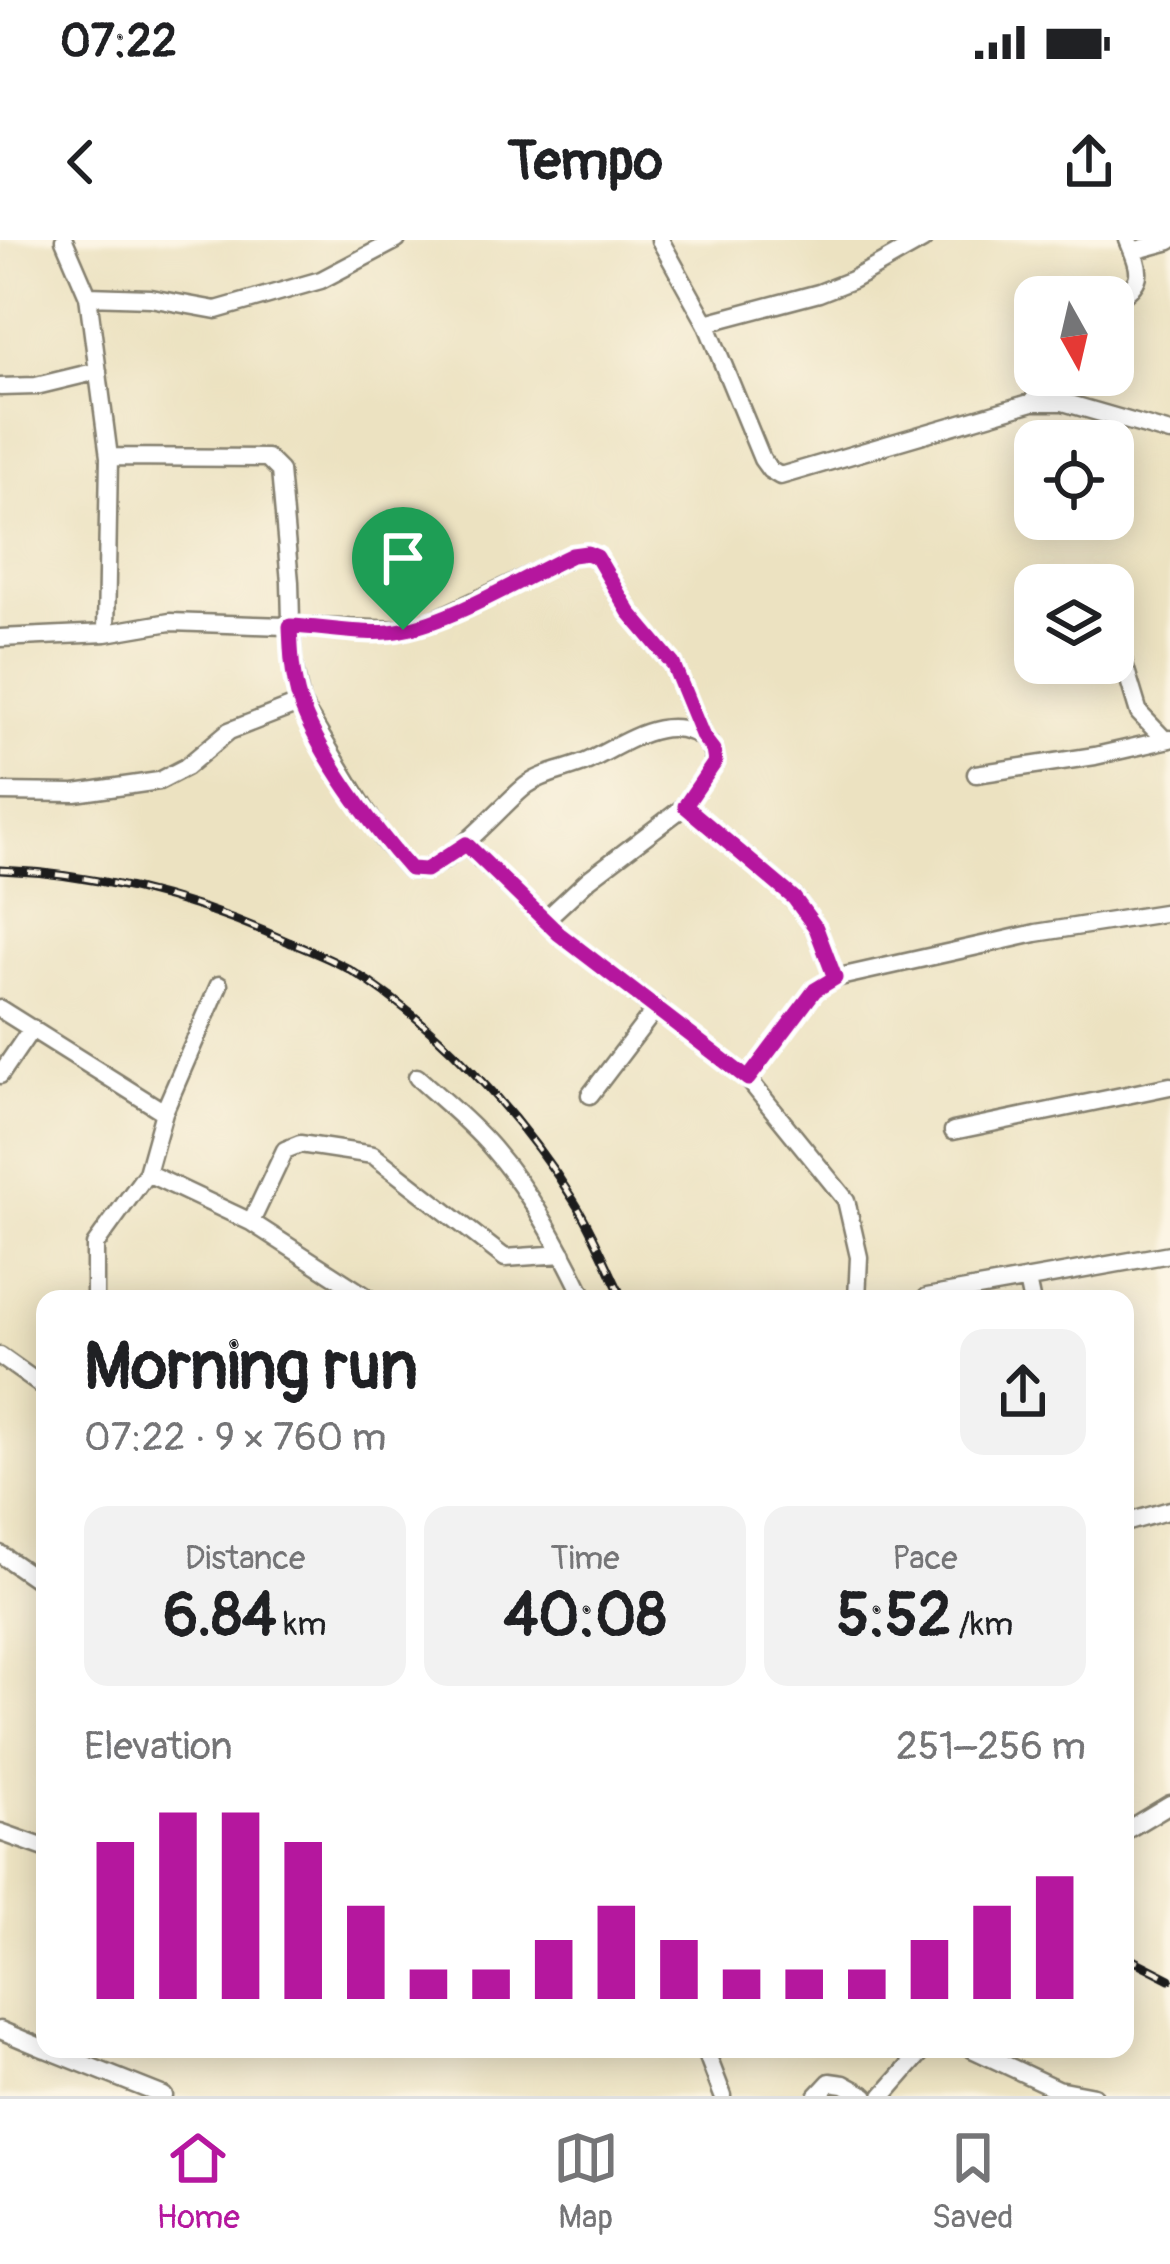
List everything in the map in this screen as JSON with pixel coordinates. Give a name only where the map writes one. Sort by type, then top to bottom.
[{"type":"street","points":[[64,240],[88,296],[109,457],[106,633]]},
{"type":"street","points":[[88,296],[150,298],[216,310],[321,280],[367,247],[397,240]]},
{"type":"street","points":[[660,240],[706,323],[762,459],[780,476],[1033,402],[1064,402],[1170,433]]},
{"type":"street","points":[[706,323],[836,286],[923,240]]},
{"type":"street","points":[[1134,287],[1140,278],[1130,246],[1170,241]]},
{"type":"street","points":[[0,386],[36,386],[98,371]]},
{"type":"street","points":[[1033,402],[1036,396]]},
{"type":"street","points":[[109,457],[267,458],[275,463],[280,471],[286,530],[292,660],[301,703],[383,839],[410,869],[426,870],[466,844],[537,779],[647,730],[668,728],[703,737]]},
{"type":"street","points":[[0,638],[106,633],[170,622],[403,630],[572,555],[597,557],[629,612],[673,664],[715,762],[685,806],[601,869],[544,921]]},
{"type":"street","points":[[1128,684],[1148,725],[1167,739]]},
{"type":"street","points":[[0,792],[75,793],[159,781],[187,767],[229,731],[301,703]]},
{"type":"street","points":[[976,774],[1095,756],[1167,739]]},
{"type":"street","points":[[685,806],[794,898],[816,928],[835,978]]},
{"type":"street","points":[[466,844],[544,921],[748,1079],[846,1200],[859,1257],[857,1290]]},
{"type":"street","points":[[748,1079],[815,990],[835,978],[1036,933],[1170,912]]},
{"type":"street","points":[[95,1290],[95,1245],[147,1173],[164,1112],[219,985]]},
{"type":"street","points":[[590,1095],[657,1007]]},
{"type":"street","points":[[0,1009],[164,1112]]},
{"type":"street","points":[[0,1076],[32,1028]]},
{"type":"street","points":[[417,1077],[490,1146],[547,1224],[581,1290]]},
{"type":"street","points":[[953,1131],[1170,1086]]},
{"type":"street","points":[[251,1222],[285,1150],[300,1144],[373,1155],[505,1258],[563,1254]]},
{"type":"street","points":[[147,1173],[251,1222],[356,1290]]},
{"type":"street","points":[[968,1290],[1170,1254]]},
{"type":"street","points":[[1027,1280],[1029,1290]]},
{"type":"street","points":[[0,1356],[36,1382]]},
{"type":"street","points":[[1134,1517],[1170,1510]]},
{"type":"street","points":[[0,1554],[36,1579]]},
{"type":"street","points":[[1134,1826],[1170,1804]]},
{"type":"street","points":[[2,1835],[36,1845]]},
{"type":"street","points":[[0,2030],[36,2045]]},
{"type":"street","points":[[68,2058],[164,2096]]},
{"type":"street","points":[[707,2058],[721,2095]]},
{"type":"street","points":[[883,2096],[916,2058]]},
{"type":"street","points":[[991,2058],[1057,2089],[1094,2096]]},
{"type":"street","points":[[817,2096],[830,2082],[866,2096]]},
{"type":"railway","points":[[0,870],[112,883],[184,902],[326,957],[379,989],[443,1042],[529,1136],[581,1213],[619,1290]]},
{"type":"railway","points":[[1134,1961],[1170,1979]]},
{"type":"route","points":[[572,555],[597,557],[629,612],[673,664],[713,750],[715,762],[685,806],[806,911],[835,978],[815,990],[748,1079],[559,934],[466,844],[418,872],[383,839],[301,703],[290,626],[403,630],[572,555]]}]
